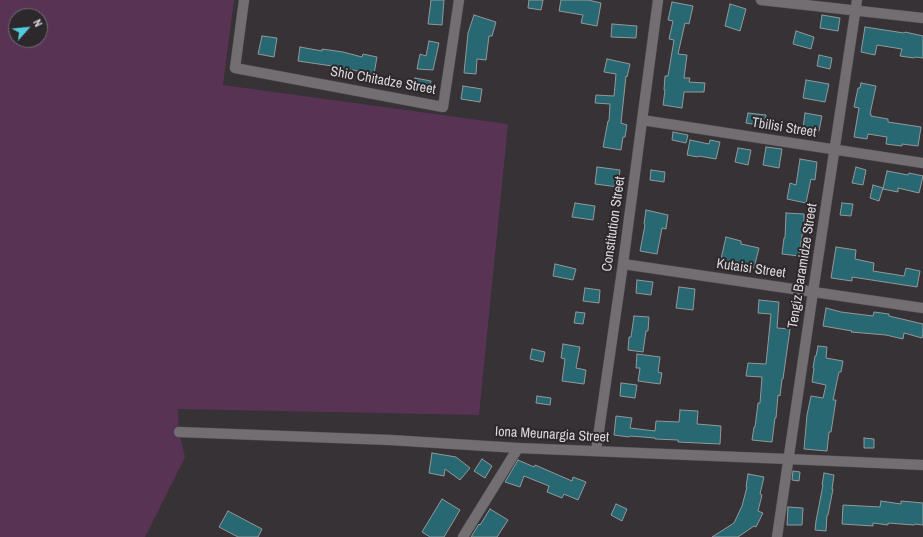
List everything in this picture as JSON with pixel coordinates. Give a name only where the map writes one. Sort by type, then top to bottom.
[{"type":"street","name":"Shio Chitadze Street","points":[[244,0],[235,68],[443,107],[459,0]]},
{"type":"street","name":"Constitution Street","points":[[596,451],[623,264],[658,0]]},
{"type":"street","points":[[761,0],[923,18]]},
{"type":"street","name":"Tengiz Baramidze Street","points":[[777,537],[858,0]]},
{"type":"street","name":"Tbilisi Street","points":[[642,120],[923,163]]},
{"type":"street","name":"Kutaisi Street","points":[[623,264],[923,308]]},
{"type":"street","name":"Iona Meunargia Street","points":[[179,432],[390,440],[518,448],[923,465]]},
{"type":"street","points":[[463,537],[518,448]]},
{"type":"shaded area","points":[[0,0],[234,0],[223,85],[508,124],[479,415],[178,409],[179,432],[185,457],[145,537],[0,537]]},
{"type":"building","points":[[431,0],[444,0],[442,25],[428,24]]},
{"type":"building","points":[[529,0],[543,0],[541,10],[528,8]]},
{"type":"building","points":[[561,0],[588,0],[601,3],[597,26],[581,23],[583,15],[559,11]]},
{"type":"building","points":[[672,2],[693,6],[689,24],[685,23],[678,54],[687,55],[684,78],[690,78],[689,82],[705,83],[704,92],[684,92],[682,108],[663,105],[665,76],[668,76],[674,40],[669,39],[673,21],[668,20]]},
{"type":"building","points":[[730,4],[746,9],[740,31],[725,26]]},
{"type":"building","points":[[474,15],[496,22],[492,36],[489,36],[486,60],[477,59],[476,74],[464,73],[468,33]]},
{"type":"building","points":[[822,15],[840,18],[838,31],[820,28]]},
{"type":"building","points":[[612,24],[637,26],[636,38],[611,37]]},
{"type":"building","points":[[865,27],[923,36],[923,58],[900,56],[902,49],[877,45],[875,55],[861,52]]},
{"type":"building","points":[[796,31],[814,37],[811,49],[793,44]]},
{"type":"building","points":[[262,36],[277,38],[274,57],[258,54]]},
{"type":"building","points":[[429,41],[439,43],[433,70],[417,69],[420,54],[426,56]]},
{"type":"building","points":[[300,47],[322,51],[322,49],[343,52],[362,57],[363,54],[377,57],[374,74],[352,70],[351,73],[338,70],[339,67],[298,61]]},
{"type":"building","points":[[819,55],[832,58],[830,69],[817,66]]},
{"type":"building","points":[[607,59],[630,64],[627,77],[626,76],[621,123],[627,125],[621,150],[603,147],[609,121],[610,104],[595,103],[596,95],[614,96],[616,74],[604,72]]},
{"type":"building","points":[[415,78],[431,81],[429,91],[413,88]]},
{"type":"building","points":[[806,80],[829,84],[825,102],[803,98]]},
{"type":"building","points":[[861,83],[876,86],[870,114],[871,116],[888,119],[888,122],[921,127],[918,146],[886,144],[887,137],[868,134],[867,139],[854,137],[859,108],[854,107],[858,88],[860,88]]},
{"type":"building","points":[[463,86],[482,89],[480,102],[461,99]]},
{"type":"building","points":[[748,113],[766,115],[764,126],[746,123]]},
{"type":"building","points":[[805,113],[822,116],[819,131],[803,128]]},
{"type":"building","points":[[673,132],[688,135],[686,143],[672,140]]},
{"type":"building","points":[[690,140],[709,144],[710,140],[720,142],[716,159],[687,155]]},
{"type":"building","points":[[766,147],[782,149],[779,168],[763,165]]},
{"type":"building","points":[[738,148],[751,150],[748,165],[735,162]]},
{"type":"building","points":[[800,159],[817,162],[815,180],[811,179],[806,203],[787,199],[790,183],[796,185]]},
{"type":"building","points":[[597,167],[620,170],[618,187],[595,184]]},
{"type":"building","points":[[856,167],[866,170],[863,185],[852,183]]},
{"type":"building","points":[[651,170],[665,172],[664,182],[650,180]]},
{"type":"building","points":[[887,171],[923,176],[919,193],[898,188],[898,192],[883,189]]},
{"type":"building","points":[[873,185],[883,188],[879,201],[870,198]]},
{"type":"building","points":[[575,203],[595,206],[593,220],[572,217]]},
{"type":"building","points":[[842,203],[853,204],[851,216],[840,215]]},
{"type":"building","points":[[646,210],[668,215],[666,229],[662,228],[657,254],[640,251]]},
{"type":"building","points":[[786,213],[804,214],[804,229],[799,256],[782,254],[785,238]]},
{"type":"building","points":[[726,237],[741,241],[741,244],[759,248],[754,268],[721,259]]},
{"type":"building","points":[[836,247],[856,250],[855,259],[874,263],[873,271],[904,276],[906,268],[920,271],[917,287],[852,277],[852,281],[831,278]]},
{"type":"building","points":[[555,264],[576,269],[573,280],[553,276]]},
{"type":"building","points":[[637,280],[653,282],[651,295],[636,293]]},
{"type":"building","points":[[679,287],[695,289],[693,310],[676,308]]},
{"type":"building","points":[[585,288],[600,290],[599,303],[583,301]]},
{"type":"building","points":[[759,300],[779,302],[777,328],[790,329],[780,396],[778,395],[772,442],[752,440],[758,403],[760,403],[762,377],[746,376],[748,363],[766,364],[771,314],[758,313]]},
{"type":"building","points":[[826,308],[841,312],[873,316],[874,312],[889,314],[889,316],[923,324],[922,338],[904,333],[903,339],[886,335],[851,332],[852,331],[823,326]]},
{"type":"building","points":[[576,312],[585,313],[583,324],[574,323]]},
{"type":"building","points":[[634,316],[649,317],[648,331],[646,331],[643,352],[628,350],[629,337],[631,337]]},
{"type":"building","points":[[563,344],[580,347],[576,368],[586,370],[584,384],[562,381],[565,359],[561,358]]},
{"type":"building","points":[[818,346],[827,347],[826,358],[843,361],[833,400],[836,400],[831,432],[829,432],[827,451],[804,449],[807,415],[811,396],[823,398],[826,385],[812,382],[815,356]]},
{"type":"building","points":[[532,349],[545,352],[543,362],[530,359]]},
{"type":"building","points":[[637,354],[660,357],[658,372],[662,373],[660,384],[638,381],[640,368],[636,368]]},
{"type":"building","points":[[621,383],[637,385],[635,398],[620,396]]},
{"type":"building","points":[[537,396],[551,398],[550,405],[536,403]]},
{"type":"building","points":[[680,410],[698,411],[697,424],[721,426],[720,444],[678,442],[678,440],[614,435],[616,416],[632,418],[630,428],[655,431],[656,421],[679,422]]},
{"type":"building","points":[[864,438],[874,439],[874,448],[864,448]]},
{"type":"building","points":[[432,453],[456,457],[470,468],[460,480],[445,469],[444,476],[429,473]]},
{"type":"building","points":[[482,459],[492,466],[485,478],[474,471]]},
{"type":"building","points":[[518,460],[534,467],[535,465],[572,481],[573,477],[586,482],[578,500],[564,494],[562,498],[547,492],[549,486],[524,476],[520,487],[505,482]]},
{"type":"building","points":[[793,471],[800,472],[799,481],[792,480]]},
{"type":"building","points":[[824,473],[834,475],[833,489],[827,515],[826,531],[815,530]]},
{"type":"building","points":[[748,474],[764,477],[758,511],[763,513],[756,527],[754,526],[738,537],[712,537],[734,523],[742,506],[747,487]]},
{"type":"building","points":[[442,499],[460,510],[444,537],[430,537],[422,532]]},
{"type":"building","points":[[881,501],[901,504],[901,501],[923,503],[923,525],[888,523],[888,525],[873,523],[873,526],[842,524],[843,505],[880,507]]},
{"type":"building","points":[[616,504],[627,509],[622,521],[611,515]]},
{"type":"building","points":[[788,507],[803,508],[802,525],[787,525]]},
{"type":"building","points":[[490,509],[508,520],[497,537],[471,537],[479,524],[480,525]]},
{"type":"building","points":[[228,511],[262,529],[258,537],[238,537],[219,527]]}]
